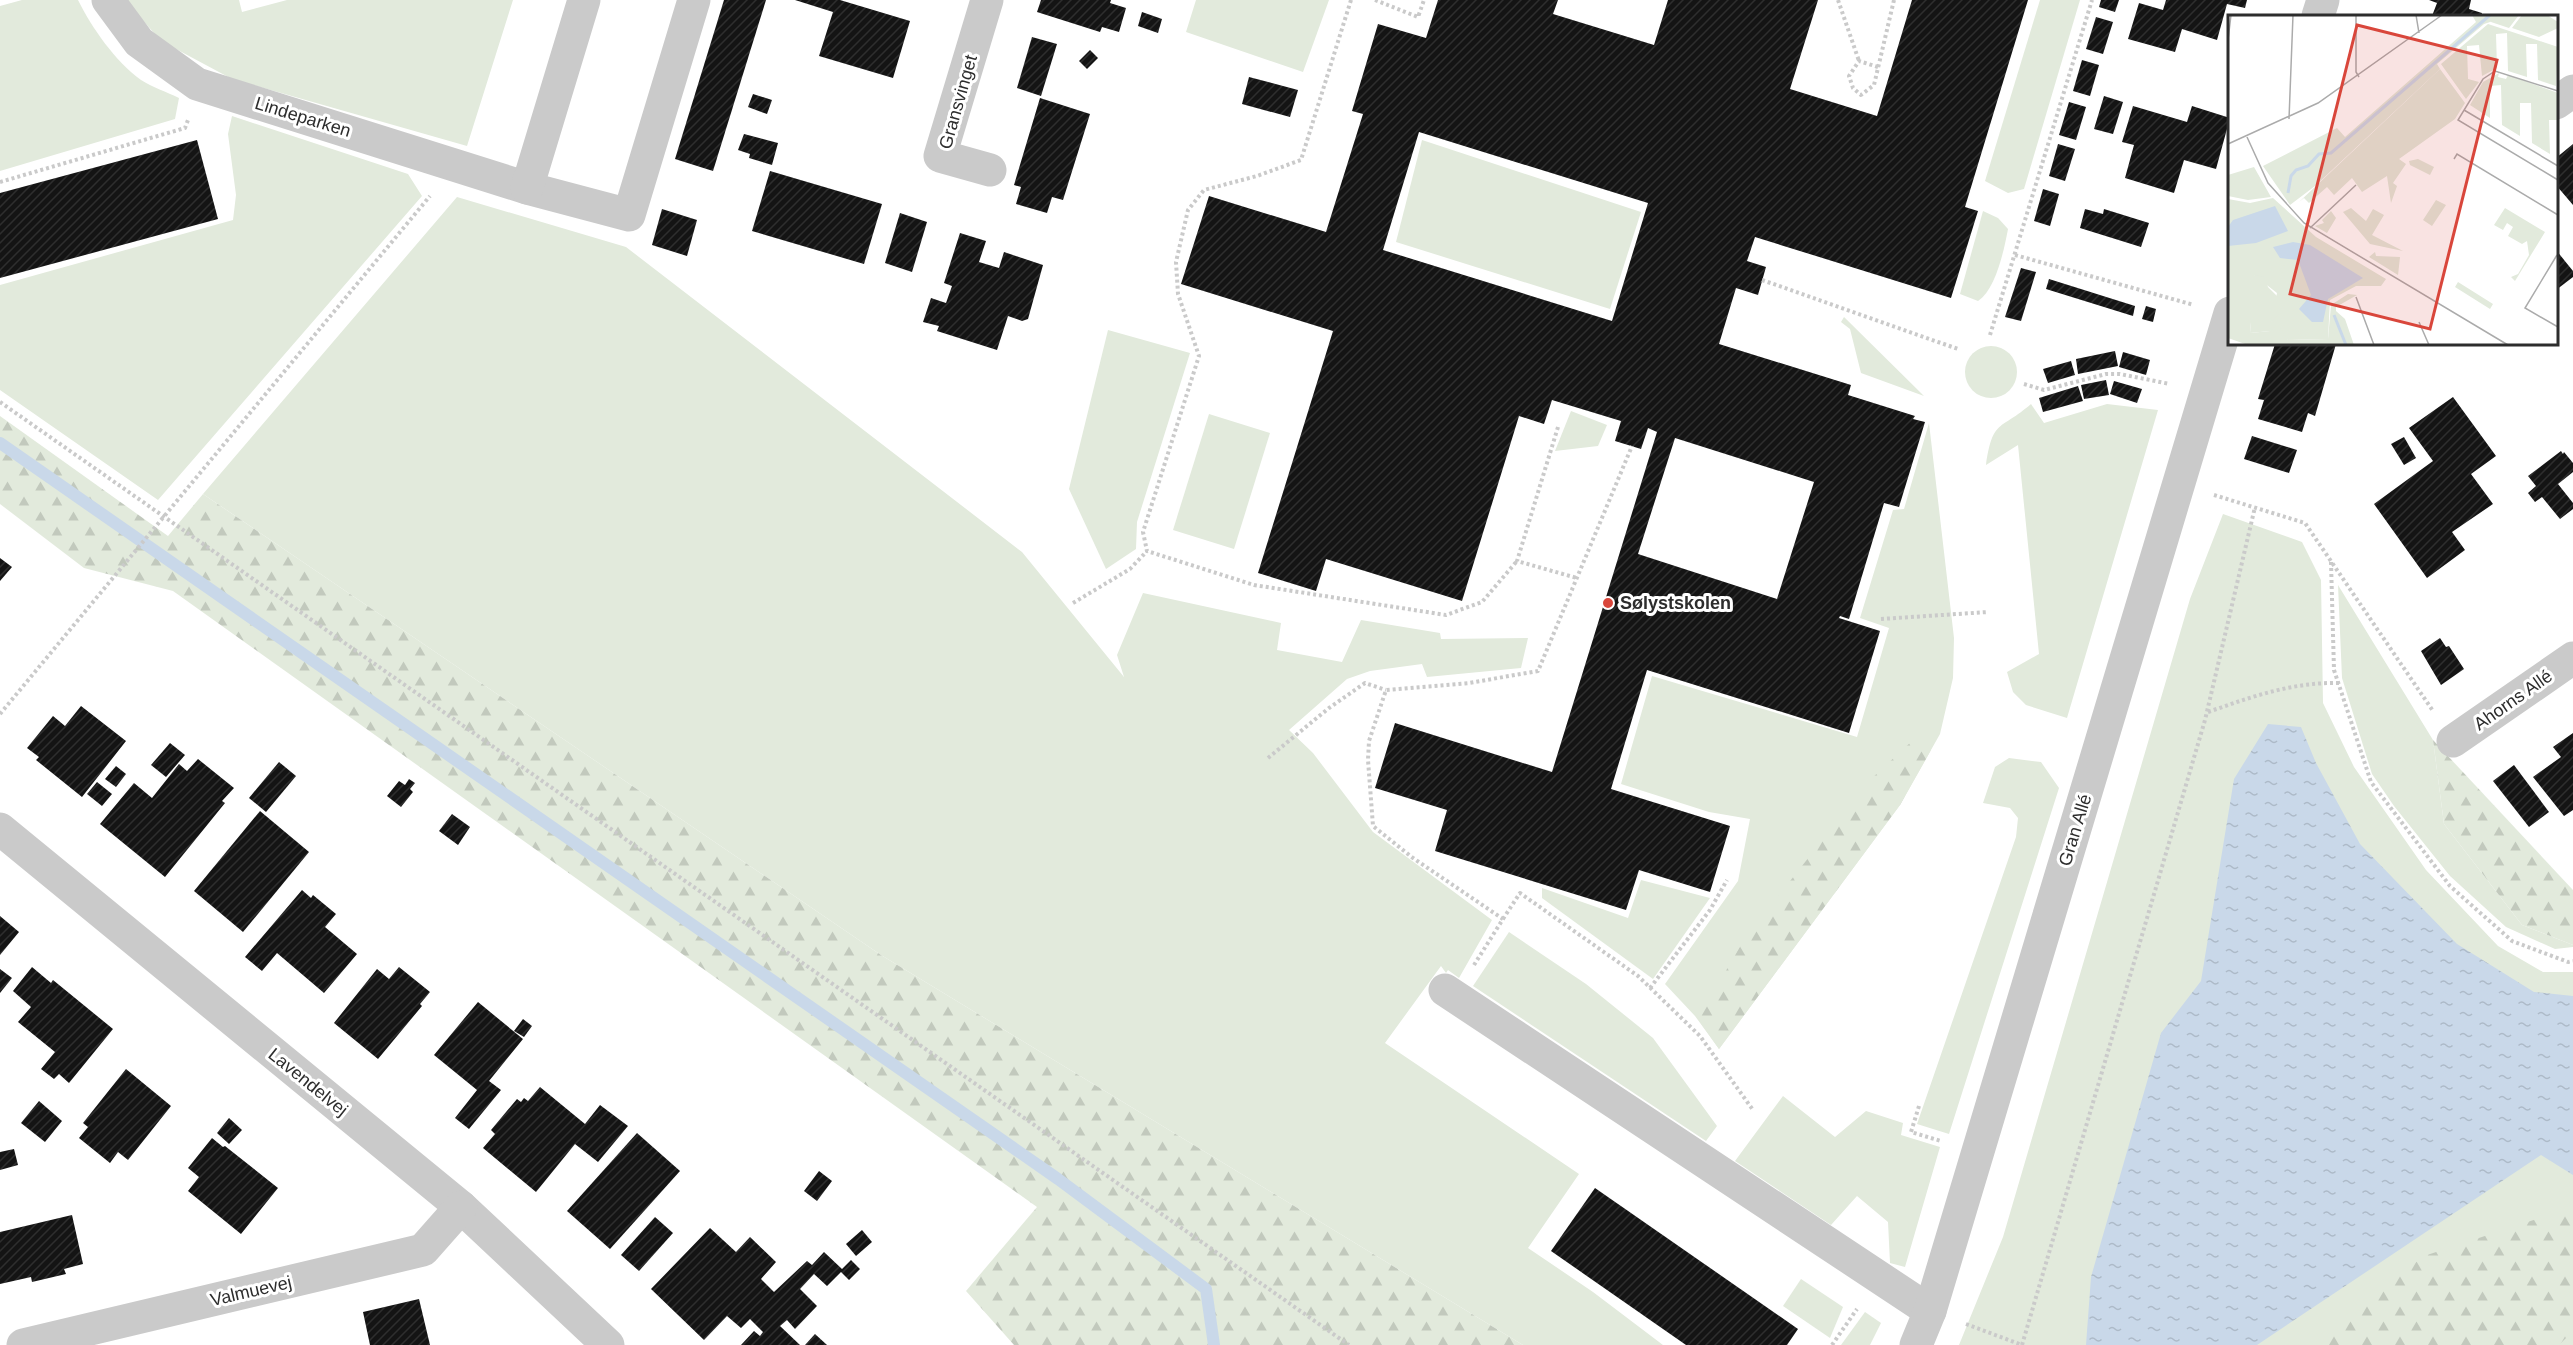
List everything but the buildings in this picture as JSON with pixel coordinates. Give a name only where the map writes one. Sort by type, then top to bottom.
[{"type":"street","name":"Lindeparken","points":[[108,0],[139,42],[197,84],[527,188],[629,215],[694,0]]},
{"type":"street","points":[[527,188],[584,0]]},
{"type":"street","name":"Gransvinget","points":[[987,0],[940,156],[990,170]]},
{"type":"street","points":[[2318,15],[2323,0]]},
{"type":"street","points":[[2558,101],[2573,90]]},
{"type":"street","name":"Gran Allé","points":[[1916,1345],[1930,1311],[2228,317]]},
{"type":"street","name":"Ahorns Allé","points":[[2453,741],[2573,658]]},
{"type":"street","name":"Lavendelvej","points":[[0,829],[461,1207],[608,1345]]},
{"type":"street","points":[[1450,993],[1930,1311]]},
{"type":"street","name":"Valmuevej","points":[[23,1345],[423,1250],[461,1207]]},
{"type":"path","points":[[1147,551],[1143,532],[1199,356],[1178,294],[1176,262],[1188,210],[1204,190],[1257,176],[1301,160],[1351,0]]},
{"type":"path","points":[[1375,0],[1418,17],[1424,0]]},
{"type":"path","points":[[1838,0],[1859,61]]},
{"type":"path","points":[[1859,61],[1849,76],[1853,88],[1861,95],[1874,85],[1894,0]]},
{"type":"path","points":[[1990,335],[2092,0]]},
{"type":"path","points":[[1859,61],[1878,67]]},
{"type":"path","points":[[0,182],[185,128],[197,84]]},
{"type":"path","points":[[0,714],[456,165]]},
{"type":"path","points":[[2015,255],[2228,314]]},
{"type":"path","points":[[1762,280],[1959,349]]},
{"type":"path","points":[[2024,384],[2044,390],[2106,374],[2120,374],[2206,394]]},
{"type":"path","points":[[0,402],[1349,1345]]},
{"type":"path","points":[[1147,551],[1254,585],[1446,615],[1482,603],[1517,561],[1558,427]]},
{"type":"path","points":[[1268,758],[1329,708],[1365,683],[1386,690],[1469,683],[1538,671],[1632,446]]},
{"type":"path","points":[[2179,484],[2305,523],[2453,741]]},
{"type":"path","points":[[1930,1311],[2022,1345],[2207,712],[2255,507]]},
{"type":"path","points":[[1073,603],[1130,569],[1147,551]]},
{"type":"path","points":[[1517,561],[1577,578]]},
{"type":"path","points":[[2331,562],[2334,670],[2371,782],[2450,886],[2512,941],[2568,962],[2573,961]]},
{"type":"path","points":[[1881,619],[1988,612]]},
{"type":"path","points":[[2207,712],[2267,691],[2316,683],[2339,683]]},
{"type":"path","points":[[1386,690],[1369,741],[1368,760],[1373,826],[1413,858],[1503,919]]},
{"type":"path","points":[[1650,988],[1710,910],[1727,880]]},
{"type":"path","points":[[1450,993],[1520,893],[1638,976],[1701,1036],[1753,1110]]},
{"type":"path","points":[[1919,1106],[1911,1132],[1946,1142]]},
{"type":"path","points":[[1832,1345],[1879,1278]]},
{"type":"green space","points":[[22,0],[78,0],[97,33],[131,72],[150,85],[179,98],[175,119],[0,171],[0,6]]},
{"type":"green space","points":[[125,0],[239,0],[242,12],[287,0],[513,0],[467,146],[232,79],[161,41]]},
{"type":"green space","points":[[1196,0],[1329,0],[1303,72],[1186,32]]},
{"type":"green space","points":[[2040,0],[2080,0],[2024,189],[2008,193],[1985,181]]},
{"type":"green space","points":[[232,116],[408,174],[422,196],[158,500],[0,390],[0,285],[233,220],[236,195],[228,134]]},
{"type":"green space","points":[[1422,140],[1641,212],[1610,309],[1396,242]]},
{"type":"green space","points":[[457,197],[626,247],[1022,552],[1124,677],[1117,655],[1143,593],[1281,623],[1277,650],[1342,662],[1361,620],[1440,633],[1441,639],[1528,638],[1521,668],[1427,677],[1422,664],[1370,671],[1347,679],[1289,730],[1313,753],[1373,832],[1492,920],[1459,978],[1448,970],[1446,973],[1441,966],[1385,1043],[1579,1174],[1528,1248],[1593,1292],[1663,1345],[1523,1345],[881,955],[203,494]]},
{"type":"green space","points":[[1983,211],[1998,218],[2008,229],[1990,288],[1978,301],[1960,294]]},
{"type":"green space","points":[[1844,317],[1924,396],[1861,373],[1850,329],[1841,322]]},
{"type":"green space","points":[[1108,330],[1190,353],[1137,522],[1136,549],[1106,569],[1069,489]]},
{"type":"green space","points":[[1991,346],[2001,348],[2009,354],[2015,362],[2017,372],[2015,382],[2009,390],[2001,396],[1991,398],[1981,396],[1973,390],[1967,382],[1965,372],[1967,362],[1973,354],[1981,348]]},
{"type":"green space","points":[[2031,404],[2044,423],[2107,404],[2158,410],[2067,718],[2026,705],[2013,692],[2007,672],[2039,654],[2018,445],[1986,465],[1995,432]]},
{"type":"green space","points":[[1571,411],[1607,425],[1598,446],[1555,451]]},
{"type":"green space","points":[[1209,414],[1270,433],[1234,549],[1173,530]]},
{"type":"green space","points":[[0,416],[168,536],[203,494],[881,955],[1523,1345],[1014,1345],[966,1291],[1037,1207],[173,591],[84,568],[0,504]]},
{"type":"green space","points":[[1929,423],[1954,638],[1953,678],[1940,734],[1900,805],[1719,1049],[1695,1016],[1665,984],[1738,881],[1750,819],[1709,812],[1621,784],[1652,676],[1857,737],[1889,628],[1860,618],[1893,510],[1904,509]]},
{"type":"green space","points":[[2223,514],[2302,542],[2321,580],[2323,703],[2354,767],[2426,870],[2498,946],[2543,972],[2573,972],[2573,1345],[1959,1345],[2003,1237],[2190,599]]},
{"type":"green space","points":[[2338,585],[2433,740],[2444,824],[2522,925],[2573,945],[2573,947],[2555,949],[2506,927],[2450,876],[2394,806],[2372,774],[2342,678]]},
{"type":"green space","points":[[2433,740],[2573,890],[2573,945],[2522,925],[2444,824]]},
{"type":"green space","points":[[1911,742],[1931,750],[1900,805],[1719,1049],[1698,1019],[1745,938],[1870,780]]},
{"type":"green space","points":[[2009,758],[2041,762],[2059,788],[1949,1134],[1917,1124],[2016,837],[2018,818],[2010,808],[1983,803],[1995,767]]},
{"type":"green space","points":[[1641,880],[1710,898],[1653,979],[1542,898],[1542,888],[1628,918]]},
{"type":"green space","points":[[1509,932],[1586,984],[1653,1038],[1717,1126],[1706,1141],[1473,986]]},
{"type":"green space","points":[[1783,1096],[1835,1137],[1866,1111],[1903,1123],[1901,1135],[1940,1147],[1905,1267],[1890,1263],[1888,1222],[1857,1196],[1831,1225],[1735,1161]]},
{"type":"green space","points":[[2573,1207],[2573,1331],[2559,1345],[2313,1345],[2317,1339],[2424,1256]]},
{"type":"green space","points":[[1801,1279],[1843,1307],[1830,1338],[1783,1306]]},
{"type":"green space","points":[[1865,1312],[1881,1323],[1870,1345],[1841,1345]]},
{"type":"water","points":[[2268,724],[2301,727],[2316,763],[2360,844],[2457,944],[2534,992],[2573,996],[2573,1175],[2541,1155],[2257,1345],[2086,1345],[2091,1277],[2161,1033],[2201,981],[2234,779]]},
{"type":"waterway","points":[[0,443],[1058,1179],[1206,1289],[1214,1345]]},
{"type":"place","name":"Sølystskolen","points":[[1608,603]]}]
